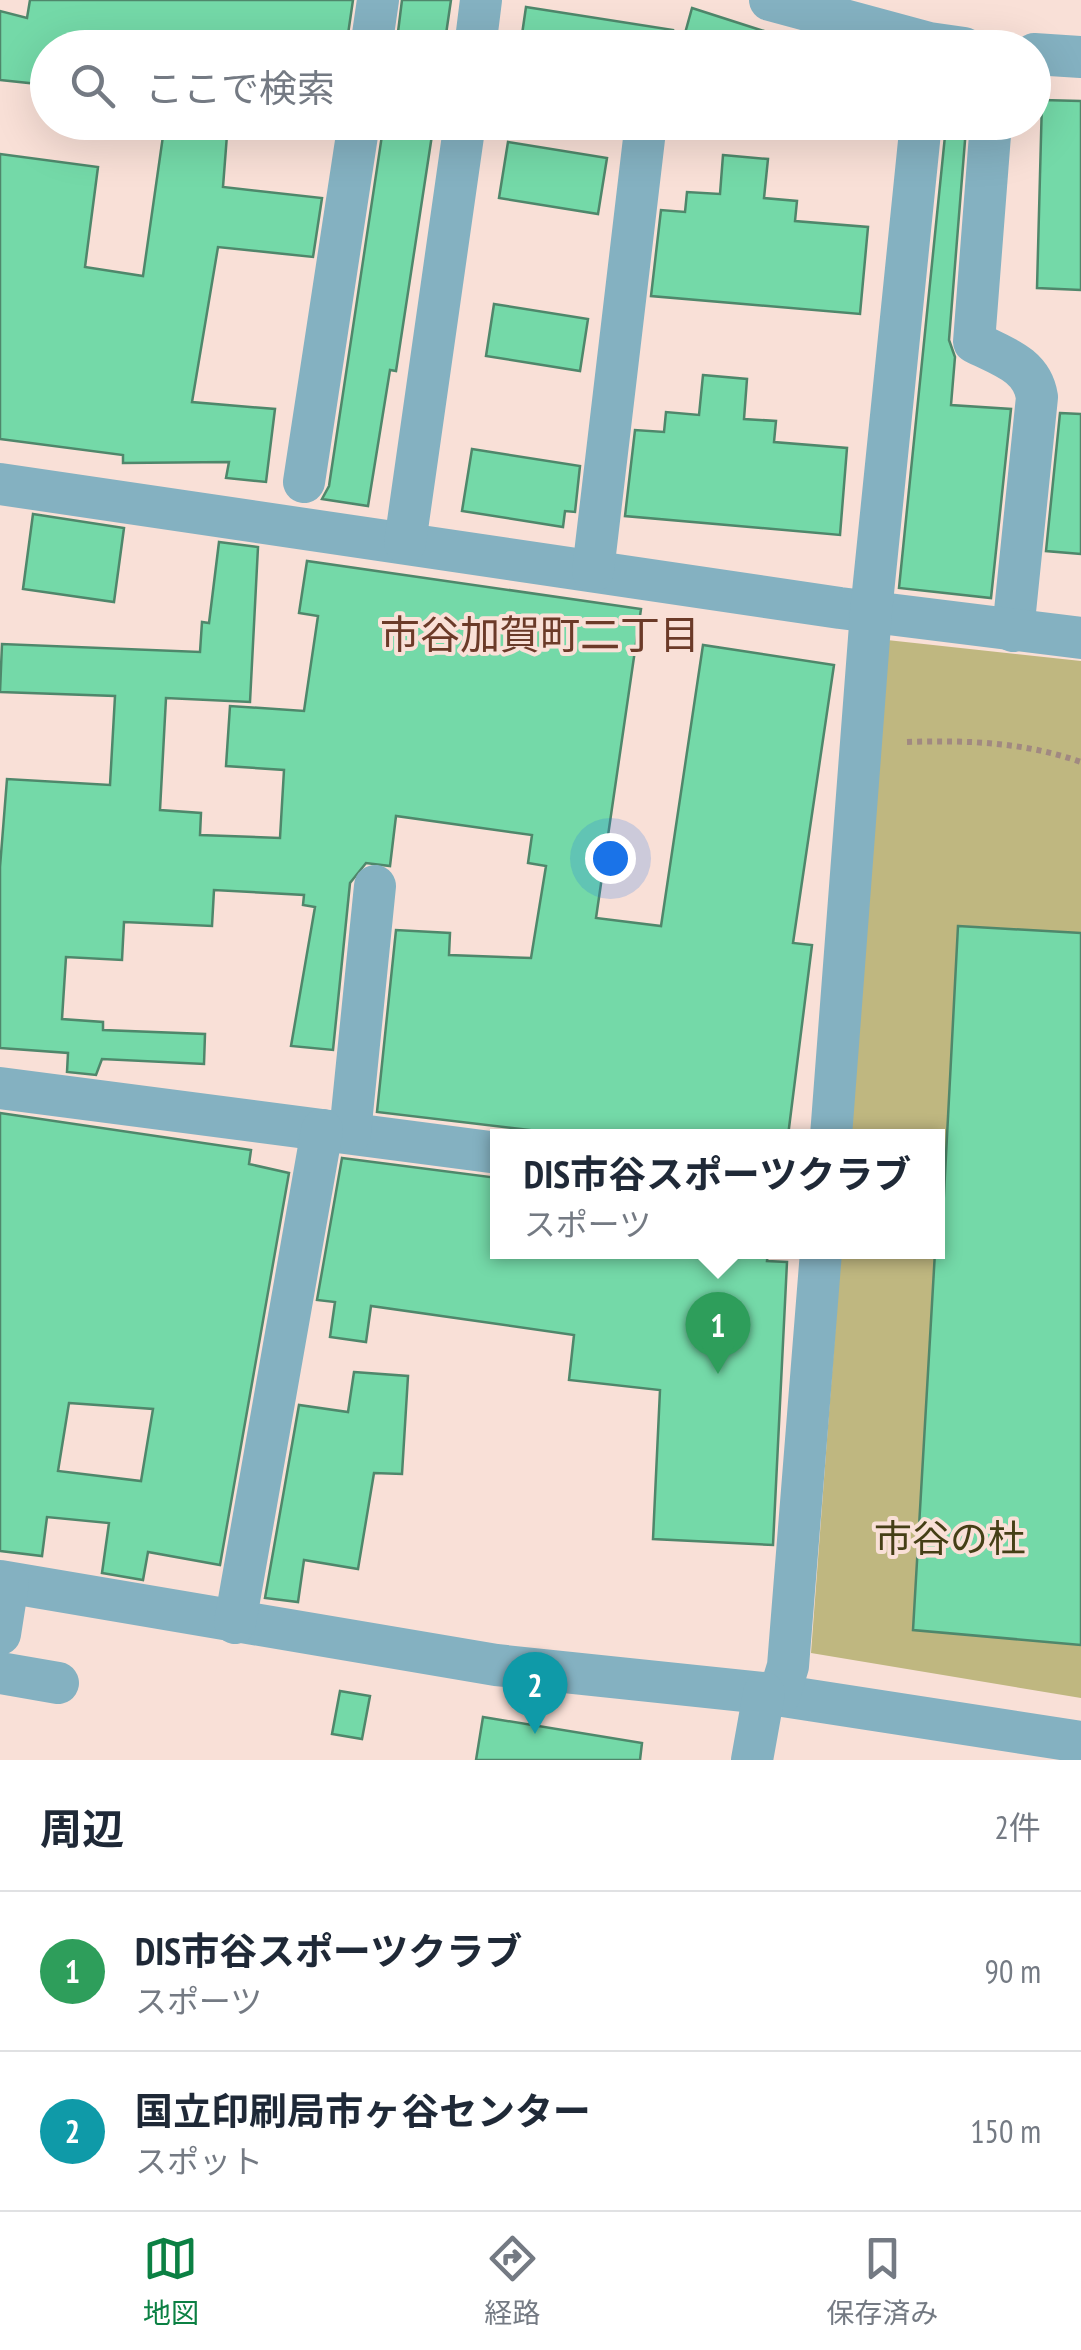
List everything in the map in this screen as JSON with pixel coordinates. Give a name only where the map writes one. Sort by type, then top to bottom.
[{"type":"street","points":[[374,30],[378,0]]},
{"type":"street","points":[[478,30],[482,0]]},
{"type":"street","points":[[770,0],[882,30]]},
{"type":"street","points":[[1051,55],[1081,57]]},
{"type":"street","points":[[304,482],[356,140]]},
{"type":"street","points":[[406,543],[462,140]]},
{"type":"street","points":[[592,571],[644,140]]},
{"type":"street","points":[[832,1129],[871,612],[919,140]]},
{"type":"street","points":[[991,140],[974,342],[1020,365],[1035,381],[1037,397],[1013,631]]},
{"type":"street","points":[[0,484],[871,612],[1081,638]]},
{"type":"street","points":[[235,1623],[336,1132],[375,886]]},
{"type":"street","points":[[0,1088],[490,1152]]},
{"type":"street","points":[[752,1760],[772,1694],[788,1666],[821,1259]]},
{"type":"street","points":[[0,1634],[4,1582],[496,1664],[772,1694],[1081,1742]]},
{"type":"street","points":[[0,1673],[58,1683]]},
{"type":"path","points":[[907,742],[968,740],[1042,748],[1081,762]]},
{"type":"green space","name":"市谷の杜","points":[[887,640],[1081,661],[1081,1698],[811,1653],[840,1259],[945,1259],[945,1129],[851,1129]]},
{"type":"building","points":[[30,0],[353,0],[349,30],[30,30],[30,83],[0,80],[0,11],[27,18]]},
{"type":"building","points":[[402,0],[451,0],[447,30],[398,30]]},
{"type":"building","points":[[526,7],[673,30],[523,30]]},
{"type":"building","points":[[692,8],[761,30],[686,30]]},
{"type":"building","points":[[1051,100],[1081,101],[1081,290],[1037,288],[1041,140],[1051,140]]},
{"type":"building","points":[[162,140],[227,140],[223,187],[322,198],[313,257],[218,247],[192,402],[275,409],[266,482],[226,478],[229,462],[123,463],[123,455],[0,439],[0,154],[98,167],[85,267],[143,276]]},
{"type":"building","points":[[381,140],[431,140],[396,371],[390,370],[368,506],[322,499],[329,486]]},
{"type":"building","points":[[945,140],[965,140],[949,340],[955,357],[951,405],[1011,409],[991,598],[899,588]]},
{"type":"building","points":[[508,142],[607,158],[598,214],[499,198]]},
{"type":"building","points":[[723,155],[768,159],[764,198],[797,201],[795,221],[868,227],[860,314],[651,296],[661,210],[685,212],[687,192],[720,194]]},
{"type":"building","points":[[494,304],[588,319],[580,371],[486,356]]},
{"type":"building","points":[[703,375],[747,379],[744,419],[776,421],[774,442],[847,448],[840,535],[625,516],[635,430],[664,432],[666,412],[699,415]]},
{"type":"building","points":[[1060,413],[1081,414],[1081,554],[1046,551]]},
{"type":"building","points":[[472,449],[580,466],[575,512],[565,511],[563,527],[462,511]]},
{"type":"building","points":[[33,514],[124,528],[114,602],[23,589]]},
{"type":"building","points":[[219,542],[258,547],[250,702],[166,698],[160,810],[201,813],[200,835],[280,838],[284,770],[226,766],[230,706],[304,711],[318,616],[299,613],[307,561],[641,609],[596,918],[661,926],[703,645],[834,665],[793,943],[812,945],[789,1129],[522,1129],[377,1112],[396,930],[450,933],[449,955],[531,958],[546,866],[528,863],[532,835],[396,816],[390,866],[366,863],[350,883],[333,1050],[291,1046],[315,907],[303,905],[304,895],[214,890],[212,926],[124,922],[122,960],[66,957],[62,1019],[103,1022],[103,1030],[205,1034],[204,1064],[102,1059],[96,1075],[67,1072],[68,1053],[0,1048],[0,867],[7,779],[110,785],[115,696],[0,692],[2,644],[200,652],[202,622],[209,623]]},
{"type":"building","points":[[958,926],[1081,933],[1081,1645],[913,1630],[935,1259],[945,1259],[945,1175]]},
{"type":"building","points":[[0,1113],[251,1150],[249,1164],[289,1173],[220,1565],[148,1552],[143,1580],[102,1573],[109,1523],[47,1517],[42,1556],[0,1551]],"holes":[[[69,1403],[153,1409],[141,1481],[58,1471]]]},
{"type":"building","points":[[342,1158],[490,1177],[490,1259],[787,1262],[773,1545],[653,1539],[660,1390],[569,1380],[574,1335],[371,1306],[366,1342],[330,1337],[335,1302],[317,1300]]},
{"type":"building","points":[[354,1372],[408,1376],[402,1474],[374,1473],[358,1569],[304,1560],[298,1602],[265,1598],[299,1405],[348,1412]]},
{"type":"building","points":[[340,1691],[370,1696],[362,1739],[332,1734]]},
{"type":"building","points":[[483,1717],[642,1743],[640,1760],[476,1760]]},
{"type":"place","name":"DIS市谷スポーツクラブ","points":[[718,1374]]},
{"type":"place","name":"国立印刷局市ヶ谷センター","points":[[535,1734]]},
{"type":"district","name":"市谷加賀町二丁目","points":[[540,634]]}]
